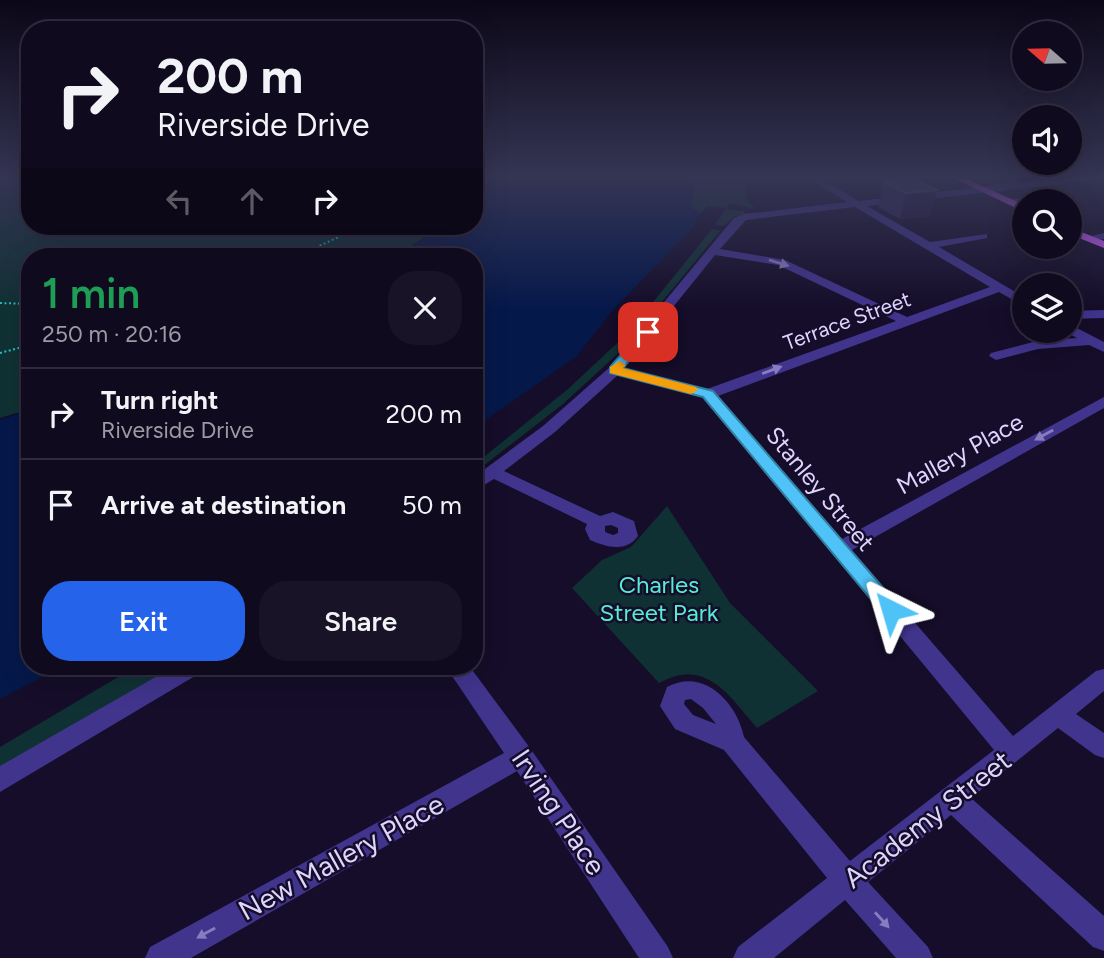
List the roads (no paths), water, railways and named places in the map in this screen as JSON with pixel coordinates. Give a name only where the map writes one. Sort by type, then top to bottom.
[{"type":"main road","points":[[1082,235],[1104,245]]},
{"type":"street","points":[[483,480],[549,429],[615,370],[737,221]]},
{"type":"street","points":[[882,221],[1012,295]]},
{"type":"street","points":[[927,246],[943,244],[951,239],[983,236]]},
{"type":"street","points":[[1088,238],[1104,236]]},
{"type":"street","points":[[713,251],[781,262],[905,321]]},
{"type":"street","name":"Terrace Street","points":[[708,394],[1000,288]]},
{"type":"street","points":[[1082,314],[1104,314]]},
{"type":"street","points":[[1082,336],[1098,345]]},
{"type":"street","points":[[996,356],[1037,345],[1098,345]]},
{"type":"street","points":[[615,370],[708,394]]},
{"type":"street","name":"Stanley Street","points":[[708,394],[1012,753]]},
{"type":"street","name":"Mallery Place","points":[[839,549],[1104,402]]},
{"type":"street","points":[[494,472],[598,522]]},
{"type":"street","points":[[0,780],[178,675]]},
{"type":"street","name":"Irving Place","points":[[463,675],[522,756],[657,958]]},
{"type":"street","name":"Academy Street","points":[[749,958],[1104,678]]},
{"type":"street","points":[[1059,715],[1104,747]]},
{"type":"street","points":[[733,742],[848,881],[917,958]]},
{"type":"street","name":"New Mallery Place","points":[[161,958],[522,756]]},
{"type":"street","points":[[953,799],[1104,936]]},
{"type":"water","points":[[483,221],[697,221],[611,312],[577,356],[483,422],[483,248],[410,248],[429,235],[483,235]]},
{"type":"water","points":[[21,413],[21,675],[46,675],[0,699],[0,420]]},
{"type":"park label","name":"Charles Street Park","points":[[659,599]]}]
